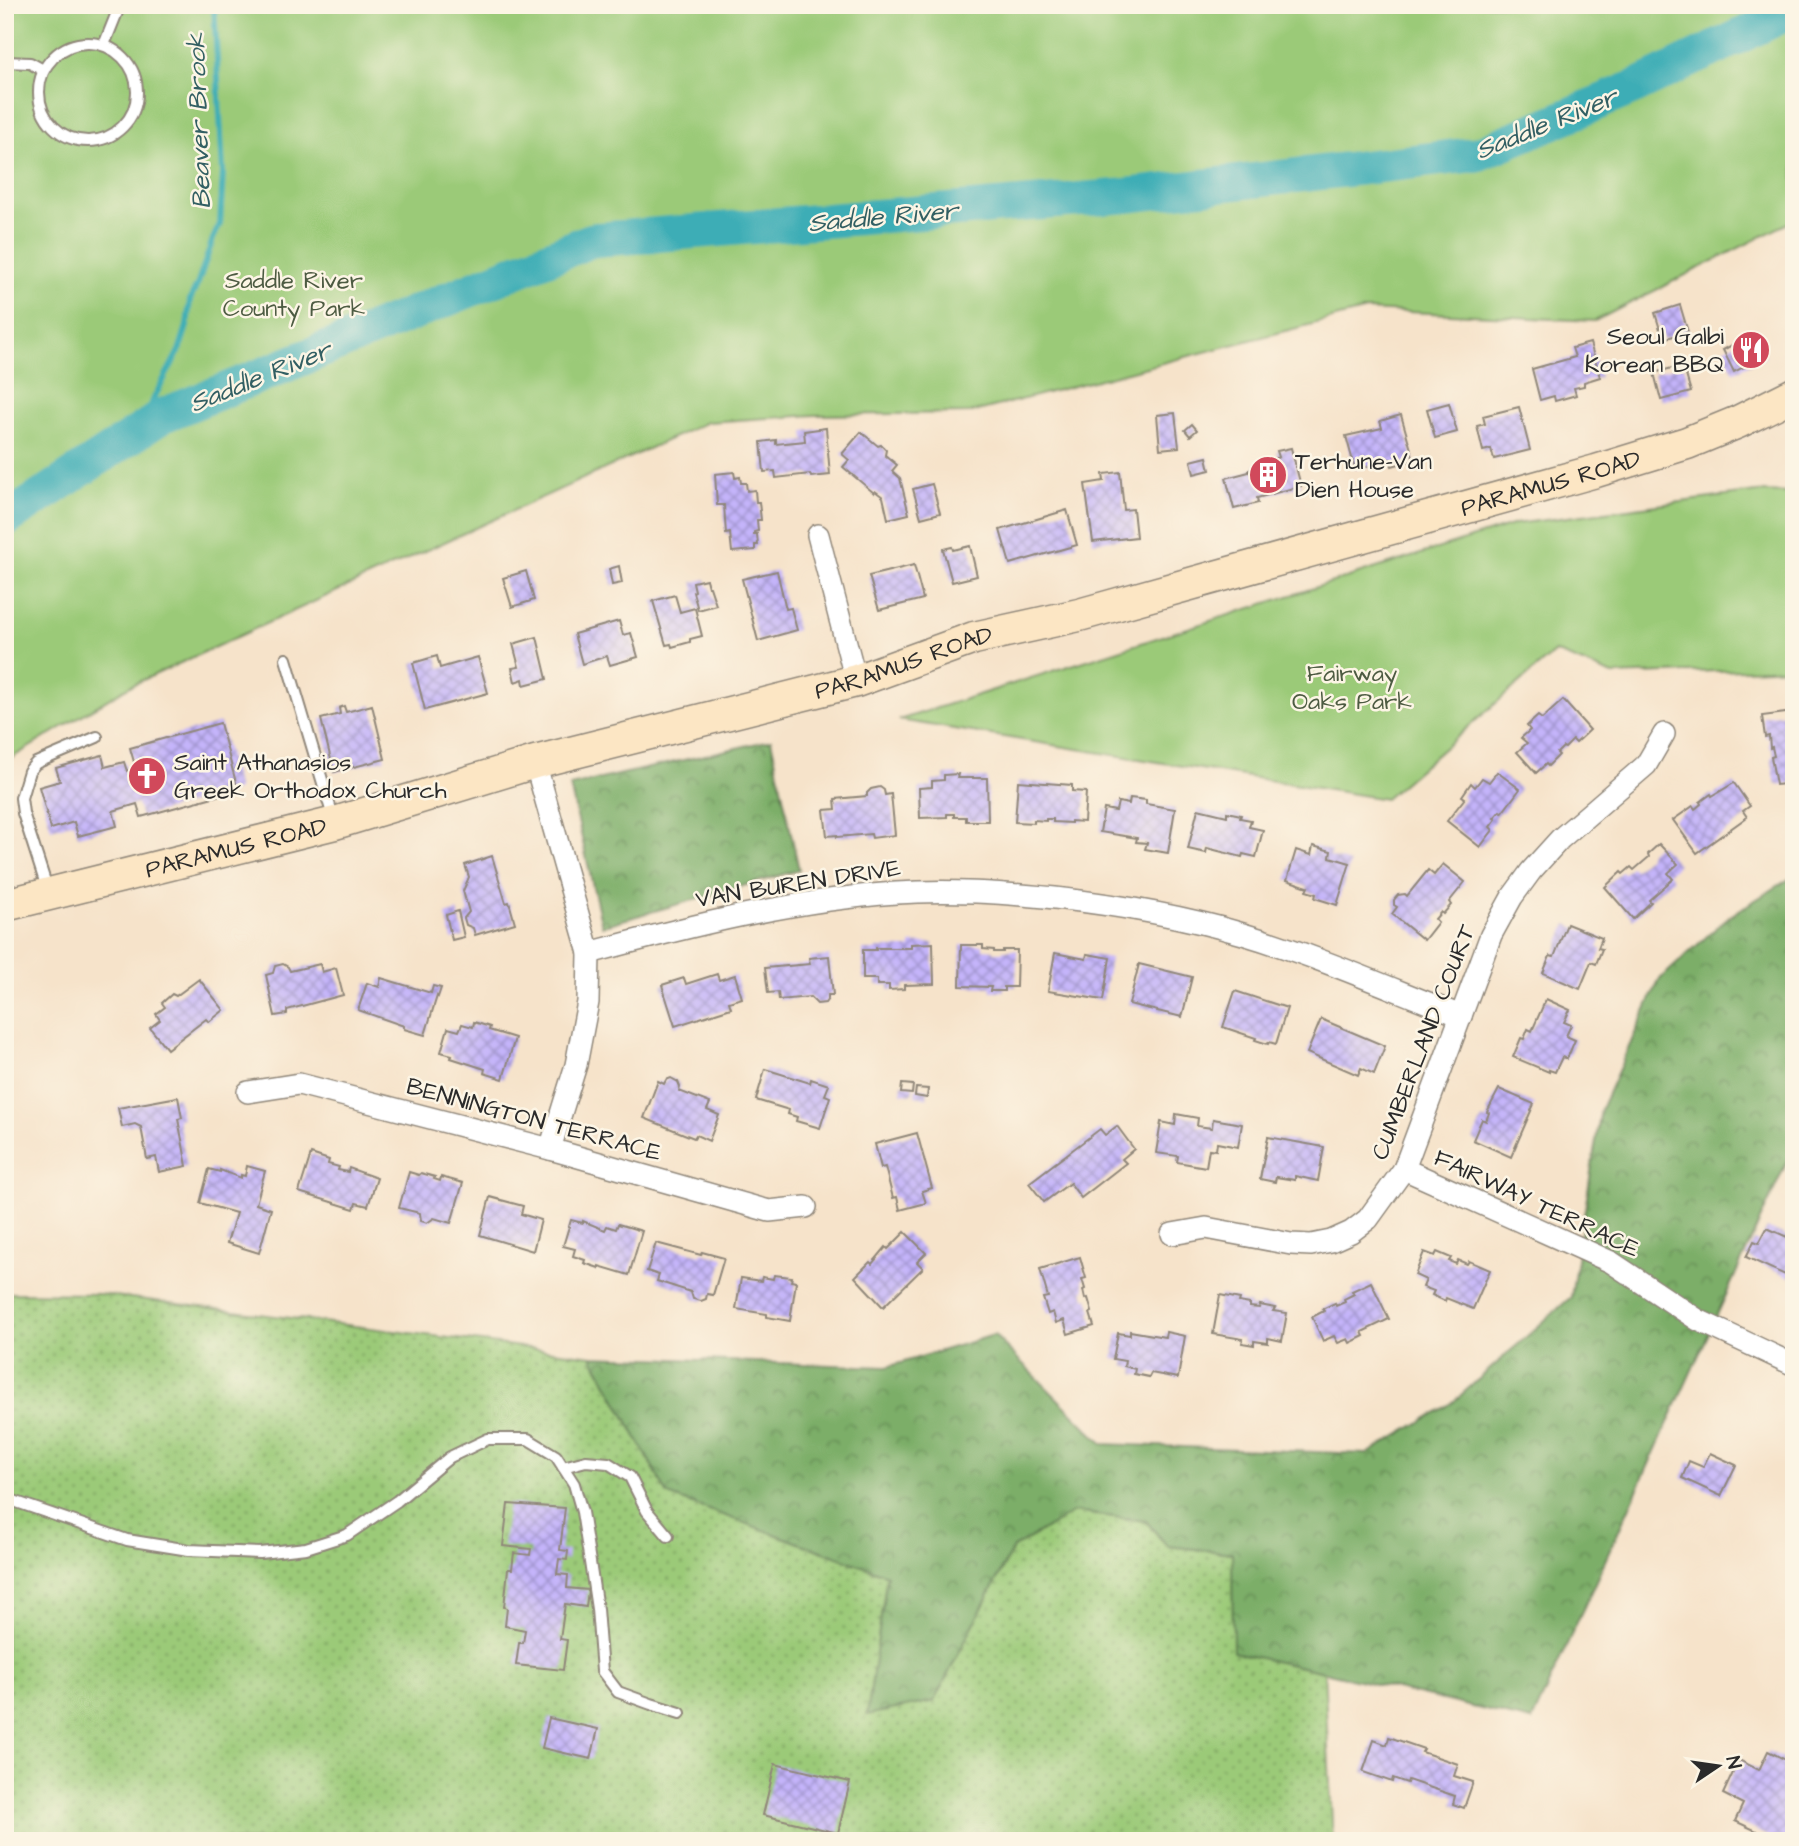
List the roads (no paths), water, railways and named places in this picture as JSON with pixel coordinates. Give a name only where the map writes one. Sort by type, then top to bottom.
[{"type":"main road","name":"PARAMUS ROAD","points":[[5,905],[335,823],[535,762],[856,681],[974,638],[1079,615],[1596,471],[1687,443],[1738,422],[1794,394]]},
{"type":"street","points":[[818,535],[856,681]]},
{"type":"street","name":"CUMBERLAND COURT","points":[[1172,1234],[1206,1228],[1291,1244],[1311,1245],[1351,1233],[1368,1219],[1404,1169],[1491,935],[1512,897],[1560,839],[1646,765],[1664,734]]},
{"type":"street","points":[[535,762],[589,953],[588,1002],[576,1065],[550,1149]]},
{"type":"street","name":"VAN BUREN DRIVE","points":[[589,953],[760,911],[838,899],[897,892],[1016,894],[1123,907],[1240,933],[1292,949],[1461,1016]]},
{"type":"street","name":"BENNINGTON TERRACE","points":[[248,1092],[299,1084],[550,1149],[769,1211],[806,1207]]},
{"type":"street","name":"FAIRWAY TERRACE","points":[[1404,1169],[1611,1262],[1698,1320],[1794,1365]]},
{"type":"lane","points":[[104,45],[120,5]]},
{"type":"lane","points":[[87,42],[104,45],[120,55],[132,70],[137,86],[136,102],[130,116],[121,129],[92,141],[76,140],[61,133],[48,121],[40,106],[38,88],[43,70],[55,54],[70,45],[87,42]]},
{"type":"lane","points":[[5,62],[30,63],[43,70]]},
{"type":"lane","points":[[286,659],[335,823]]},
{"type":"lane","points":[[49,893],[23,813],[23,788],[29,771],[36,763],[97,737]]},
{"type":"lane","points":[[5,1498],[127,1540],[189,1550],[260,1553],[306,1548],[347,1535],[397,1501],[450,1457],[488,1439],[528,1439],[556,1456],[574,1484],[582,1512],[597,1609],[602,1671],[618,1692],[680,1713]]},
{"type":"lane","points":[[563,1467],[586,1461],[608,1463],[631,1477],[647,1511],[668,1536]]},
{"type":"waterway","name":"Beaver Brook","points":[[141,430],[154,398],[179,351],[187,326],[190,300],[220,224],[223,172],[214,5]]},
{"type":"waterway","name":"Saddle River","points":[[5,520],[164,415],[592,240],[1122,196],[1478,154],[1635,87],[1794,10]]},
{"type":"place","name":"Seoul Galbi Korean BBQ","points":[[1751,350]]},
{"type":"place","name":"Terhune-Van Dien House","points":[[1268,475]]},
{"type":"place","name":"Saint Athanasios Greek Orthodox Church","points":[[147,776]]},
{"type":"park label","name":"Saddle River County Park","points":[[294,294]]},
{"type":"park label","name":"Fairway Oaks Park","points":[[1352,687]]}]
